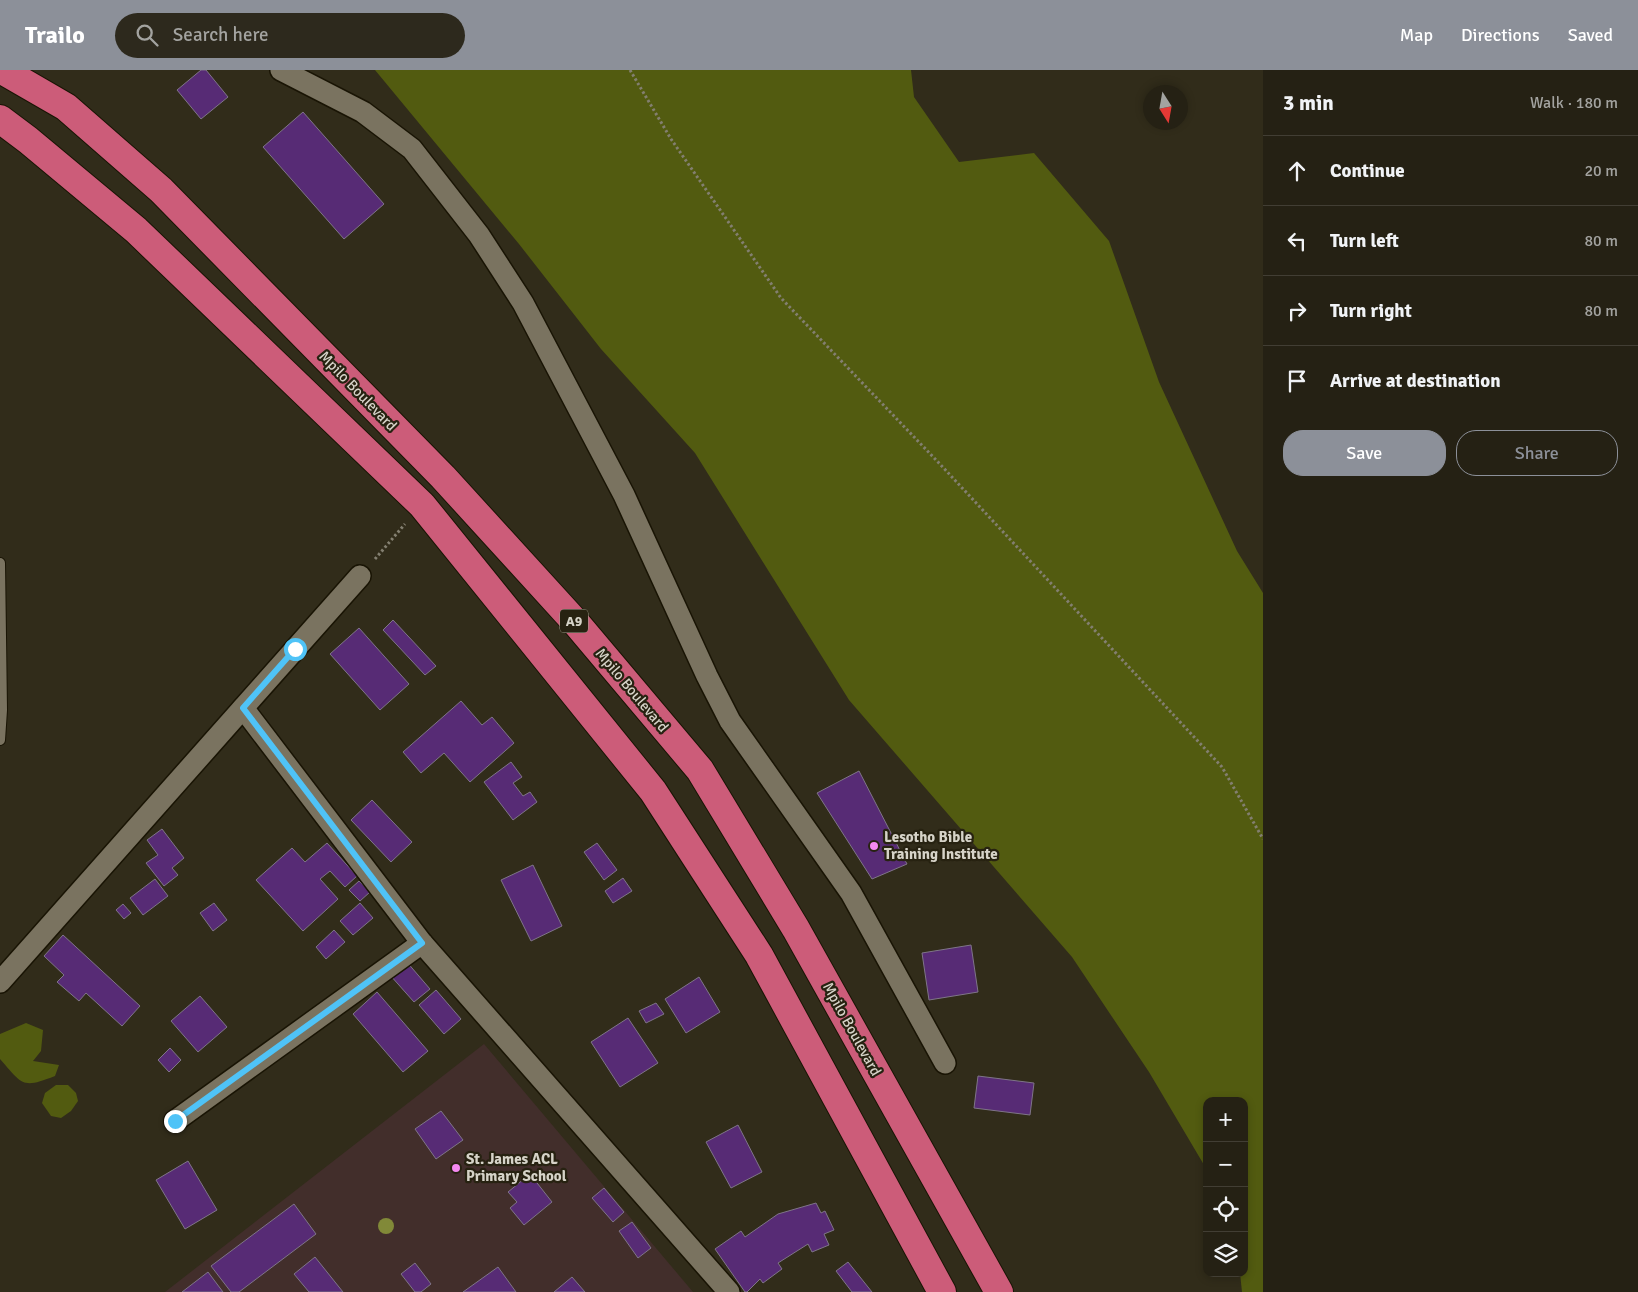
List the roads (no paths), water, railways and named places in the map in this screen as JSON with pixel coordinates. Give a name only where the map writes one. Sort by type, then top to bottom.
[{"type":"highway","name":"Mpilo Boulevard","points":[[2,70],[66,107],[161,190],[450,485],[576,624],[700,770],[796,929],[999,1292]]},
{"type":"highway","points":[[0,119],[136,230],[422,505],[653,791],[759,955],[942,1292]]},
{"type":"street","points":[[281,70],[363,112],[412,149],[479,236],[522,303],[624,495],[703,667],[730,721],[851,893],[945,1062]]},
{"type":"street","points":[[0,982],[360,576]]},
{"type":"street","points":[[243,708],[422,943],[729,1292]]},
{"type":"street","points":[[175,1121],[422,943]]},
{"type":"lane","points":[[0,563],[2,710],[0,740]]},
{"type":"place","name":"Lesotho Bible Training Institute","points":[[874,846]]},
{"type":"place","name":"St. James ACL Primary School","points":[[456,1168]]}]
